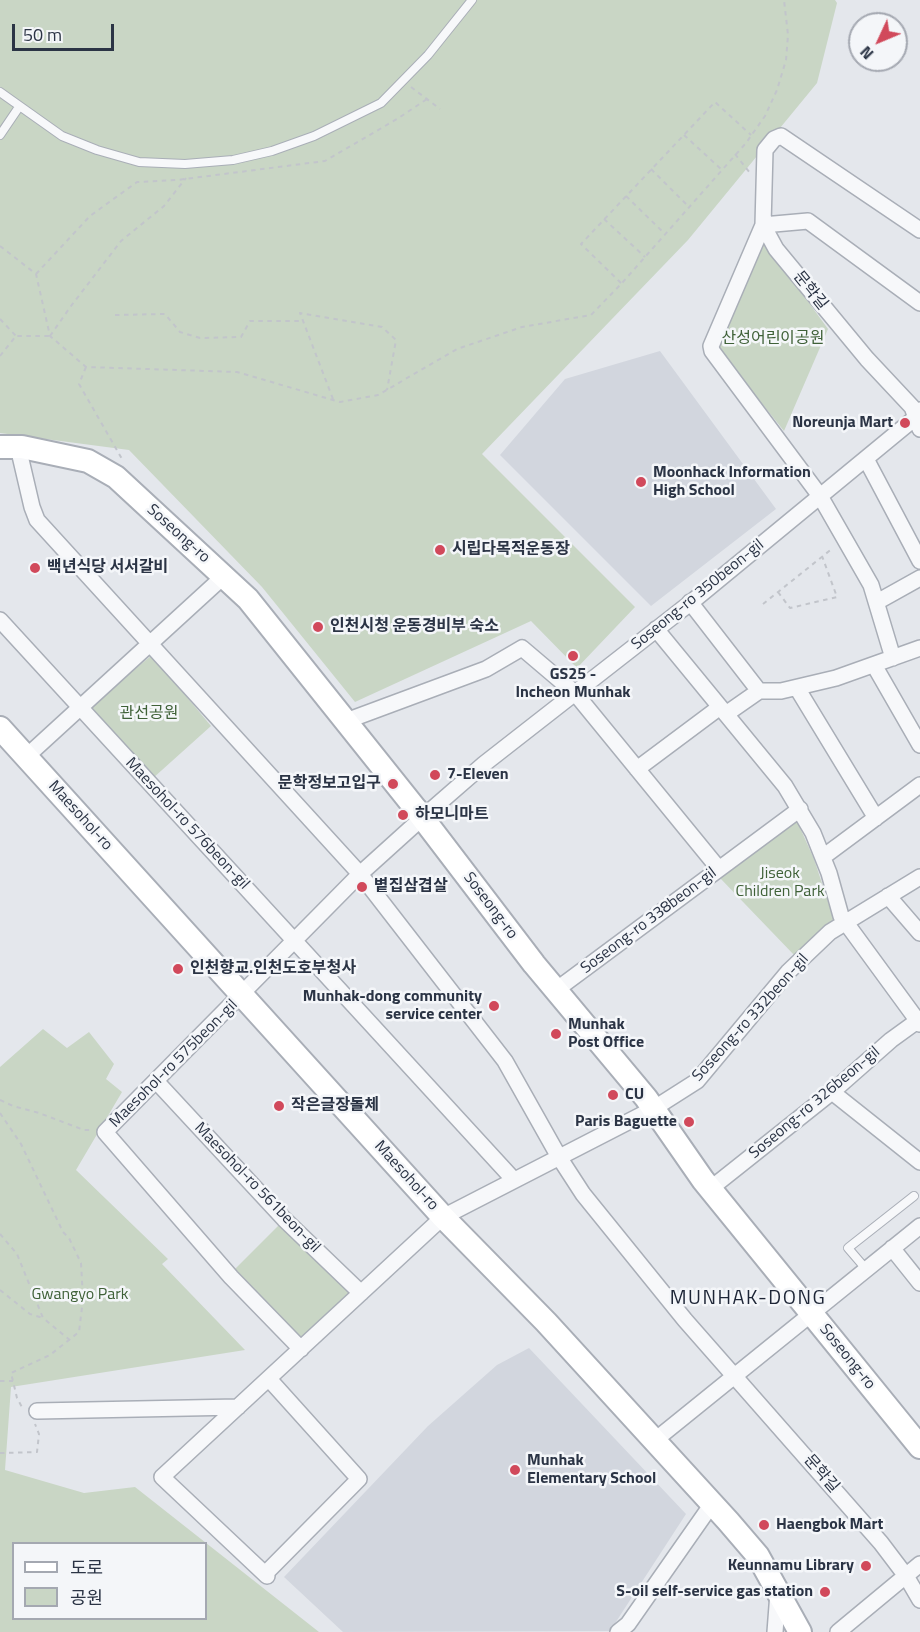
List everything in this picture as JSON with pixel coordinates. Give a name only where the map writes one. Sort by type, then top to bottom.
[{"type":"street","points":[[893,658],[871,585],[820,496],[712,351],[711,346],[763,225],[765,150],[774,139],[782,136],[920,230]]},
{"type":"street","points":[[763,225],[808,221],[920,303]]},
{"type":"street","name":"문학길","points":[[763,225],[776,249],[867,359],[912,407],[918,419]]},
{"type":"street","name":"Soseong-ro 350beon-gil","points":[[422,818],[484,764],[918,419]]},
{"type":"street","points":[[9,447],[37,520],[360,874]]},
{"type":"street","name":"Soseong-ro","points":[[9,447],[88,461],[116,477],[247,598],[556,990],[653,1109],[710,1189],[920,1448]]},
{"type":"street","points":[[866,459],[920,561]]},
{"type":"street","points":[[26,757],[224,576]]},
{"type":"street","points":[[877,602],[920,578]]},
{"type":"street","points":[[690,602],[759,691]]},
{"type":"street","name":"Maesohol-ro 576beon-gil","points":[[0,620],[514,1180]]},
{"type":"street","points":[[656,629],[785,786],[813,833],[841,916],[919,1021]]},
{"type":"street","points":[[346,721],[486,669],[522,648],[575,693],[718,869]]},
{"type":"street","points":[[637,769],[723,710],[759,691],[781,691],[836,678],[920,648]]},
{"type":"street","points":[[874,665],[920,745]]},
{"type":"street","points":[[797,688],[876,818]]},
{"type":"street","name":"Maesohol-ro","points":[[0,728],[443,1217],[546,1322],[712,1504],[758,1556],[800,1632]]},
{"type":"street","points":[[822,857],[920,785]]},
{"type":"street","name":"Soseong-ro 338beon-gil","points":[[556,990],[800,809]]},
{"type":"street","points":[[242,996],[360,874],[422,818]]},
{"type":"street","name":"문학길","points":[[360,874],[505,1061],[559,1157],[583,1194],[685,1320],[881,1544],[906,1576],[920,1600]]},
{"type":"street","name":"Soseong-ro 332beon-gil","points":[[443,1217],[653,1109],[698,1081],[788,972],[830,932],[920,877]]},
{"type":"street","points":[[888,896],[920,933]]},
{"type":"street","name":"Maesohol-ro 575beon-gil","points":[[105,1132],[242,996]]},
{"type":"street","name":"Soseong-ro 326beon-gil","points":[[710,1189],[832,1092],[891,1040],[919,1021]]},
{"type":"street","name":"Maesohol-ro 561beon-gil","points":[[156,1081],[284,1219],[361,1293]]},
{"type":"street","points":[[832,1092],[920,1162]]},
{"type":"street","points":[[105,1132],[231,1277],[301,1349]]},
{"type":"street","points":[[269,1379],[359,1479],[266,1575],[162,1477],[443,1217]]},
{"type":"street","points":[[654,1441],[920,1226]]},
{"type":"street","points":[[892,1248],[920,1283]]},
{"type":"street","points":[[35,1416],[238,1407]]},
{"type":"street","points":[[618,1632],[628,1624],[712,1504]]},
{"type":"street","points":[[838,1632],[920,1564]]},
{"type":"street","points":[[775,1632],[778,1590]]},
{"type":"lane","points":[[0,92],[62,135],[97,150],[140,162],[185,164],[233,160],[272,151],[314,136],[381,103],[428,55],[472,0]]},
{"type":"lane","points":[[0,135],[19,107]]},
{"type":"lane","points":[[866,1269],[848,1248],[914,1196]]},
{"type":"path","points":[[0,246],[36,274],[50,336],[86,367],[237,372],[340,402],[378,395],[458,349],[522,327],[591,315],[722,170],[765,116],[777,90],[786,60],[788,35],[784,0]]},
{"type":"path","points":[[411,87],[440,109]]},
{"type":"path","points":[[36,274],[90,216],[138,182],[325,161],[427,99]]},
{"type":"path","points":[[622,283],[581,244],[714,102],[751,135]]},
{"type":"path","points":[[684,134],[722,170]]},
{"type":"path","points":[[651,169],[689,207]]},
{"type":"path","points":[[50,336],[121,241],[164,206],[186,178]]},
{"type":"path","points":[[626,196],[665,234]]},
{"type":"path","points":[[604,219],[645,257]]},
{"type":"path","points":[[333,400],[300,313],[381,327],[396,340],[387,390]]},
{"type":"path","points":[[115,315],[165,314],[180,332],[200,338],[241,338],[250,321],[303,321]]},
{"type":"path","points":[[0,319],[16,336],[50,336]]},
{"type":"path","points":[[0,356],[16,336]]},
{"type":"path","points":[[86,367],[79,384],[123,461]]},
{"type":"path","points":[[763,604],[844,538]]},
{"type":"path","points":[[778,592],[790,608],[837,597],[822,556]]},
{"type":"path","points":[[0,1100],[84,1130],[105,1132]]},
{"type":"path","points":[[0,1113],[21,1144],[63,1232],[69,1238],[81,1263],[83,1299],[79,1332],[71,1341],[50,1355],[10,1373],[21,1409],[35,1416],[39,1434],[37,1452],[0,1453]]},
{"type":"path","points":[[0,1234],[17,1254],[44,1318]]},
{"type":"path","points":[[0,1290],[30,1314],[44,1318],[71,1341]]},
{"type":"path","points":[[0,1381],[13,1381]]},
{"type":"shaded area","name":"Moonhack Information High School","points":[[660,351],[776,509],[651,606],[500,455],[565,379]]},
{"type":"shaded area","name":"Munhak Elementary School","points":[[529,1348],[686,1514],[610,1631],[343,1632],[284,1577],[428,1426],[497,1365]]},
{"type":"green space","points":[[0,0],[835,0],[837,3],[817,83],[688,240],[482,454],[635,607],[577,668],[531,621],[355,702],[262,587],[129,450],[0,433]]},
{"type":"green space","name":"산성어린이공원","points":[[764,241],[828,329],[784,431],[718,349]]},
{"type":"green space","name":"관선공원","points":[[152,655],[211,726],[152,779],[88,708]]},
{"type":"green space","name":"Jiseok Children Park","points":[[797,821],[814,859],[834,920],[795,956],[720,878]]},
{"type":"green space","name":"Gwangyo Park","points":[[43,1029],[67,1048],[89,1032],[114,1064],[106,1079],[122,1092],[76,1170],[168,1259],[162,1264],[245,1350],[11,1387],[5,1470],[84,1493],[135,1487],[205,1542],[12,1542],[12,1620],[207,1620],[207,1544],[319,1632],[0,1632],[0,1067]]},
{"type":"green space","points":[[282,1222],[355,1294],[301,1342],[231,1273]]},
{"type":"place","name":"Noreunja Mart","points":[[905,423]]},
{"type":"place","name":"Moonhack Information High School","points":[[641,482]]},
{"type":"place","name":"시립다목적운동장","points":[[440,550]]},
{"type":"place","name":"백년식당 서서갈비","points":[[35,568]]},
{"type":"place","name":"인천시청 운동경비부 숙소","points":[[318,627]]},
{"type":"place","name":"GS25 - Incheon Munhak","points":[[573,656]]},
{"type":"place","name":"7-Eleven","points":[[435,775]]},
{"type":"place","name":"문학정보고입구","points":[[393,784]]},
{"type":"place","name":"하모니마트","points":[[403,815]]},
{"type":"place","name":"볕집삼겹살","points":[[362,887]]},
{"type":"place","name":"인천향교.인천도호부청사","points":[[178,969]]},
{"type":"place","name":"Munhak-dong community service center","points":[[494,1006]]},
{"type":"place","name":"Munhak Post Office","points":[[556,1034]]},
{"type":"place","name":"CU","points":[[613,1095]]},
{"type":"place","name":"작은글장돌체","points":[[279,1106]]},
{"type":"place","name":"Paris Baguette","points":[[689,1122]]},
{"type":"place","name":"Munhak Elementary School","points":[[515,1470]]},
{"type":"place","name":"Haengbok Mart","points":[[764,1525]]},
{"type":"place","name":"Keunnamu Library","points":[[866,1566]]},
{"type":"place","name":"S-oil self-service gas station","points":[[825,1592]]},
{"type":"district","name":"MUNHAK-DONG","points":[[748,1299]]}]
